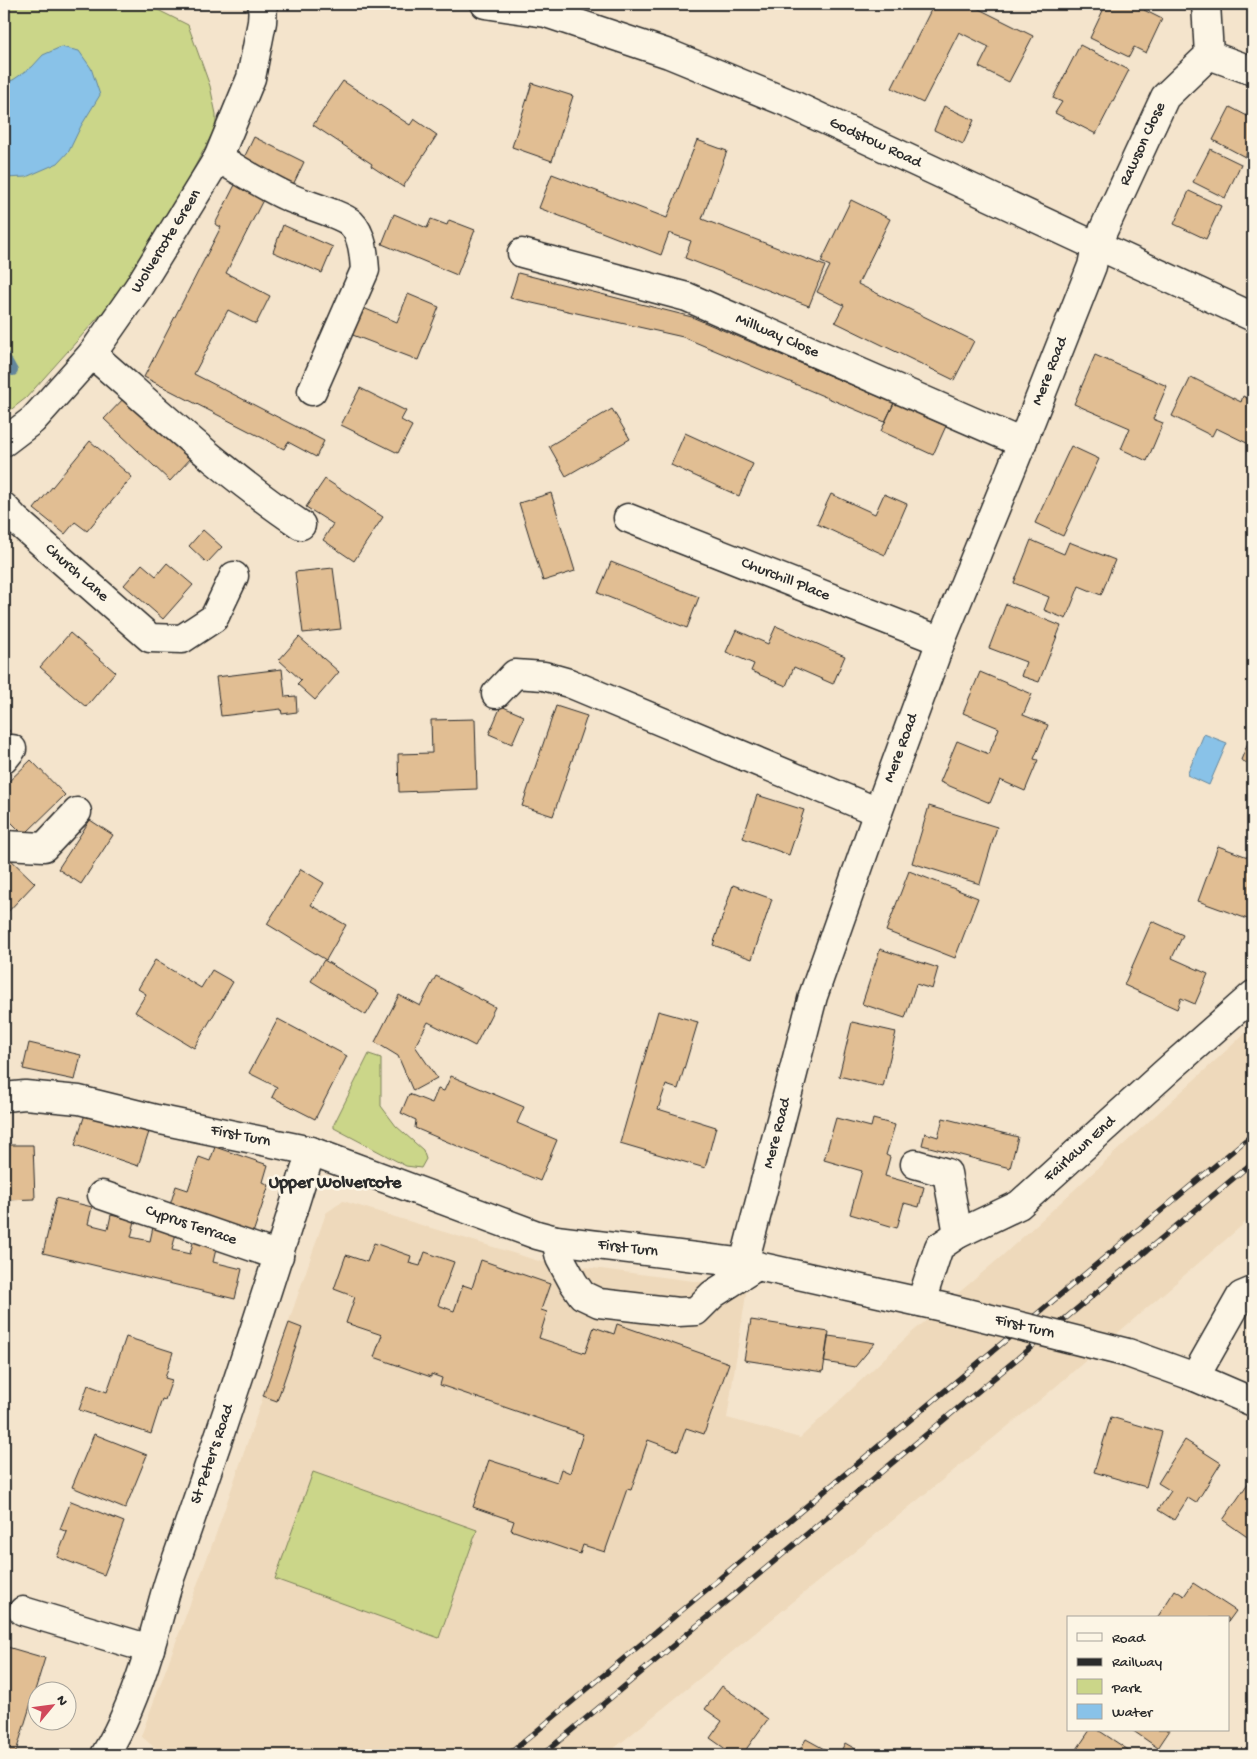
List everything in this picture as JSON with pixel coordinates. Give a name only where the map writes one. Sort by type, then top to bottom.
[{"type":"street","name":"Wolvercote Green","points":[[4,442],[33,420],[92,354],[138,288],[218,158],[252,78],[262,22],[263,4]]},
{"type":"street","name":"Godstow Road","points":[[486,4],[546,13],[669,54],[791,104],[1253,317]]},
{"type":"street","points":[[1206,4],[1208,55],[1253,71]]},
{"type":"street","name":"Rawson Close","points":[[1096,246],[1164,97],[1208,55]]},
{"type":"street","points":[[218,158],[288,197],[352,223],[358,235],[364,252],[365,270],[312,391]]},
{"type":"street","name":"Mere Road","points":[[750,1264],[813,996],[941,641],[1022,444],[1092,266],[1096,246]]},
{"type":"street","name":"Millway Close","points":[[522,253],[687,297],[1022,444]]},
{"type":"street","points":[[92,354],[212,458],[272,505],[302,525]]},
{"type":"street","name":"Church Lane","points":[[4,507],[16,520],[150,638],[182,639],[214,618],[234,576]]},
{"type":"street","name":"Churchill Place","points":[[628,518],[941,641]]},
{"type":"street","points":[[496,694],[516,674],[544,676],[568,683],[878,812]]},
{"type":"street","points":[[12,846],[44,847],[76,812]]},
{"type":"street","name":"Fairlawn End","points":[[921,1302],[939,1247],[958,1234],[1019,1205],[1253,995]]},
{"type":"street","name":"First Turn","points":[[4,1098],[25,1096],[79,1100],[156,1119],[311,1151],[537,1235],[556,1240],[750,1264],[947,1308],[1128,1353],[1195,1377],[1253,1402]]},
{"type":"street","name":"St Peter's Road","points":[[105,1755],[116,1737],[150,1650],[161,1605],[219,1440],[311,1151]]},
{"type":"street","points":[[915,1164],[947,1173],[958,1234]]},
{"type":"street","name":"Cyprus Terrace","points":[[102,1195],[279,1256]]},
{"type":"street","points":[[556,1240],[560,1258],[573,1282],[582,1295],[599,1303],[678,1312],[696,1311],[750,1264]]},
{"type":"street","points":[[1195,1377],[1241,1296],[1253,1291]]},
{"type":"street","points":[[23,1610],[150,1650]]},
{"type":"shaded area","points":[[1253,1026],[1253,1216],[1046,1395],[606,1755],[163,1755],[141,1736],[216,1534],[326,1213],[343,1201],[539,1261],[747,1288],[727,1418],[800,1438],[909,1335],[1002,1256]]},
{"type":"green space","points":[[4,4],[146,4],[188,25],[210,86],[216,114],[216,127],[187,181],[119,294],[26,398],[4,415]]},
{"type":"green space","points":[[369,1054],[381,1058],[381,1106],[396,1126],[423,1150],[426,1159],[421,1168],[406,1166],[334,1128],[334,1124]]},
{"type":"green space","points":[[313,1472],[477,1530],[439,1638],[275,1579]]},
{"type":"water","points":[[61,47],[79,51],[91,68],[100,95],[81,126],[69,151],[58,163],[26,177],[4,178],[4,82],[13,80],[32,67],[43,55]]},
{"type":"water","points":[[1204,734],[1227,743],[1209,785],[1187,775]]},
{"type":"building","points":[[934,4],[969,4],[1033,36],[1009,82],[979,67],[989,47],[959,32],[923,103],[892,88]]},
{"type":"building","points":[[1106,4],[1147,4],[1144,10],[1162,19],[1146,53],[1134,47],[1129,57],[1090,38]]},
{"type":"building","points":[[1080,45],[1129,70],[1096,134],[1055,113],[1062,102],[1053,98]]},
{"type":"building","points":[[343,81],[410,125],[414,119],[437,135],[403,187],[313,125]]},
{"type":"building","points":[[532,83],[573,96],[552,161],[512,147]]},
{"type":"building","points":[[944,106],[974,120],[963,144],[934,130]]},
{"type":"building","points":[[1230,107],[1253,119],[1253,141],[1245,157],[1213,140]]},
{"type":"building","points":[[254,137],[304,162],[292,187],[242,162]]},
{"type":"building","points":[[697,140],[727,151],[702,219],[825,266],[809,306],[685,258],[691,241],[669,233],[661,255],[539,208],[552,174],[667,218]]},
{"type":"building","points":[[1210,149],[1241,164],[1225,198],[1193,182]]},
{"type":"building","points":[[237,181],[265,196],[226,273],[270,296],[256,324],[228,310],[194,374],[324,441],[316,457],[288,442],[284,449],[144,377],[221,227],[215,224]]},
{"type":"building","points":[[1189,191],[1221,206],[1206,239],[1174,224]]},
{"type":"building","points":[[851,200],[890,219],[858,284],[974,341],[954,380],[835,322],[844,305],[817,292],[830,266],[821,262]]},
{"type":"building","points":[[394,214],[427,228],[431,219],[447,225],[449,220],[475,230],[457,275],[382,244]]},
{"type":"building","points":[[283,225],[333,247],[322,273],[273,252]]},
{"type":"building","points":[[518,273],[692,317],[894,403],[885,422],[683,337],[510,298]]},
{"type":"building","points":[[408,294],[439,307],[418,360],[350,334],[361,307],[397,322]]},
{"type":"building","points":[[1095,355],[1167,386],[1153,419],[1163,423],[1147,461],[1121,449],[1130,428],[1074,404]]},
{"type":"building","points":[[1191,377],[1241,402],[1243,396],[1253,401],[1253,446],[1216,428],[1212,436],[1172,416]]},
{"type":"building","points":[[360,388],[406,411],[401,420],[412,426],[398,453],[341,425]]},
{"type":"building","points":[[127,395],[192,457],[170,481],[104,419]]},
{"type":"building","points":[[894,403],[946,426],[933,455],[881,431]]},
{"type":"building","points":[[612,409],[630,439],[566,476],[549,446]]},
{"type":"building","points":[[685,433],[753,464],[739,496],[671,465]]},
{"type":"building","points":[[90,441],[132,477],[87,531],[75,522],[65,534],[34,509]]},
{"type":"building","points":[[1071,446],[1099,459],[1063,536],[1035,523]]},
{"type":"building","points":[[325,479],[383,517],[354,561],[323,540],[333,524],[306,507]]},
{"type":"building","points":[[551,493],[575,571],[543,581],[519,503]]},
{"type":"building","points":[[831,494],[875,514],[884,494],[907,504],[885,555],[817,524]]},
{"type":"building","points":[[203,530],[222,547],[207,563],[189,546]]},
{"type":"building","points":[[1031,540],[1064,554],[1069,542],[1115,560],[1101,595],[1079,586],[1066,619],[1044,610],[1049,597],[1014,583]]},
{"type":"building","points":[[611,562],[699,597],[687,628],[598,593]]},
{"type":"building","points":[[167,563],[193,585],[163,619],[124,585],[142,564],[156,576]]},
{"type":"building","points":[[333,568],[341,629],[303,633],[295,572]]},
{"type":"building","points":[[1006,604],[1061,626],[1039,682],[1021,676],[1026,662],[989,648]]},
{"type":"building","points":[[776,626],[845,656],[833,684],[794,667],[786,686],[751,671],[754,664],[726,652],[736,630],[768,644]]},
{"type":"building","points":[[70,633],[115,672],[86,707],[40,667]]},
{"type":"building","points":[[299,637],[339,672],[315,700],[297,684],[301,680],[279,660]]},
{"type":"building","points":[[282,669],[285,697],[296,696],[297,712],[282,714],[281,709],[221,716],[216,677]]},
{"type":"building","points":[[980,672],[1032,694],[1023,715],[1048,725],[1034,759],[1038,760],[1025,791],[1000,780],[990,803],[940,782],[957,741],[989,754],[999,728],[963,713]]},
{"type":"building","points":[[501,706],[524,716],[512,744],[489,734]]},
{"type":"building","points":[[556,706],[587,716],[553,816],[522,806]]},
{"type":"building","points":[[475,719],[477,789],[399,792],[398,754],[432,753],[431,720]]},
{"type":"building","points":[[4,725],[10,731],[4,737]]},
{"type":"building","points":[[1253,730],[1253,766],[1241,760]]},
{"type":"building","points":[[31,760],[65,795],[24,835],[6,817],[4,819],[4,786]]},
{"type":"building","points":[[757,795],[804,810],[789,855],[743,838]]},
{"type":"building","points":[[929,806],[997,827],[980,884],[912,863]]},
{"type":"building","points":[[90,820],[113,835],[81,884],[58,869]]},
{"type":"building","points":[[1218,846],[1253,859],[1253,921],[1198,901]]},
{"type":"building","points":[[4,853],[35,883],[4,916]]},
{"type":"building","points":[[301,869],[324,883],[311,905],[346,925],[326,960],[267,924]]},
{"type":"building","points":[[909,871],[978,898],[955,958],[886,931]]},
{"type":"building","points":[[733,885],[772,899],[752,959],[713,945]]},
{"type":"building","points":[[1152,921],[1183,935],[1172,958],[1208,974],[1195,1004],[1181,998],[1177,1009],[1124,985]]},
{"type":"building","points":[[880,949],[938,968],[932,989],[916,984],[905,1018],[862,1004]]},
{"type":"building","points":[[155,960],[201,988],[212,970],[233,982],[194,1048],[135,1012],[146,994],[138,989]]},
{"type":"building","points":[[324,960],[379,993],[366,1015],[311,981]]},
{"type":"building","points":[[436,976],[495,1007],[475,1046],[428,1022],[415,1046],[437,1078],[413,1091],[398,1056],[375,1042],[399,995],[420,1006]]},
{"type":"building","points":[[658,1011],[698,1022],[678,1089],[666,1085],[658,1109],[716,1127],[705,1168],[620,1143]]},
{"type":"building","points":[[278,1019],[347,1056],[315,1119],[272,1097],[277,1087],[249,1073]]},
{"type":"building","points":[[852,1022],[896,1032],[883,1087],[839,1076]]},
{"type":"building","points":[[29,1043],[81,1055],[75,1080],[23,1069]]},
{"type":"building","points":[[451,1076],[524,1107],[517,1123],[557,1140],[540,1181],[415,1128],[416,1120],[401,1113],[409,1094],[432,1103],[438,1089],[444,1091]]},
{"type":"building","points":[[86,1111],[149,1132],[138,1166],[75,1145]]},
{"type":"building","points":[[836,1118],[871,1127],[873,1119],[895,1125],[886,1155],[890,1157],[885,1176],[924,1187],[919,1207],[904,1203],[897,1228],[850,1214],[862,1171],[824,1160]]},
{"type":"building","points":[[943,1118],[1018,1137],[1010,1168],[922,1145],[925,1133],[938,1137]]},
{"type":"building","points":[[4,1145],[33,1145],[35,1199],[4,1200]]},
{"type":"building","points":[[215,1147],[268,1165],[263,1182],[269,1185],[250,1242],[170,1205],[176,1186],[188,1190],[199,1157],[210,1161]]},
{"type":"building","points":[[56,1198],[92,1207],[88,1224],[108,1229],[111,1215],[135,1221],[131,1237],[150,1241],[153,1227],[176,1233],[172,1250],[190,1254],[194,1239],[217,1245],[213,1262],[242,1269],[235,1299],[43,1253]]},
{"type":"building","points":[[374,1243],[411,1256],[409,1263],[420,1266],[425,1252],[454,1262],[438,1305],[454,1311],[463,1285],[472,1288],[481,1260],[550,1284],[541,1310],[547,1312],[539,1338],[585,1353],[594,1327],[614,1334],[617,1324],[729,1363],[704,1434],[686,1428],[678,1451],[648,1440],[631,1490],[627,1489],[605,1552],[583,1545],[580,1554],[511,1530],[514,1521],[473,1507],[489,1460],[557,1482],[561,1469],[570,1473],[583,1434],[440,1385],[442,1378],[431,1374],[431,1377],[374,1357],[382,1335],[346,1323],[355,1297],[334,1289],[346,1255],[367,1262]]},
{"type":"building","points":[[751,1320],[829,1332],[823,1372],[744,1360]]},
{"type":"building","points":[[289,1323],[302,1328],[277,1401],[263,1396]]},
{"type":"building","points":[[828,1336],[875,1343],[855,1367],[824,1362]]},
{"type":"building","points":[[126,1337],[173,1352],[165,1378],[172,1380],[165,1400],[162,1399],[151,1434],[79,1410],[88,1385],[107,1392]]},
{"type":"building","points":[[1111,1417],[1162,1432],[1146,1487],[1094,1472]]},
{"type":"building","points":[[94,1434],[147,1455],[125,1509],[72,1487]]},
{"type":"building","points":[[1185,1440],[1221,1463],[1196,1503],[1188,1498],[1174,1520],[1158,1510],[1171,1491],[1158,1483]]},
{"type":"building","points":[[1253,1476],[1253,1541],[1223,1520]]},
{"type":"building","points":[[71,1501],[124,1522],[104,1575],[57,1557],[67,1532],[60,1529]]},
{"type":"building","points":[[1193,1583],[1236,1611],[1230,1619],[1230,1616],[1158,1616],[1175,1590],[1184,1596]]},
{"type":"building","points":[[4,1646],[45,1658],[38,1682],[28,1682],[28,1713],[15,1755],[4,1755]]},
{"type":"building","points":[[722,1686],[768,1719],[742,1755],[734,1755],[710,1738],[722,1721],[705,1709]]},
{"type":"building","points":[[1089,1732],[1101,1732],[1136,1755],[1073,1755]]},
{"type":"building","points":[[1135,1732],[1169,1732],[1158,1748]]},
{"type":"building","points":[[806,1739],[835,1755],[797,1755]]},
{"type":"building","points":[[845,1743],[866,1755],[839,1755]]},
{"type":"waterway","points":[[4,355],[13,371]]},
{"type":"railway","points":[[508,1755],[1253,1134]]},
{"type":"railway","points":[[542,1755],[1253,1162]]},
{"type":"district","name":"Upper Wolvercote","points":[[335,1183]]}]
